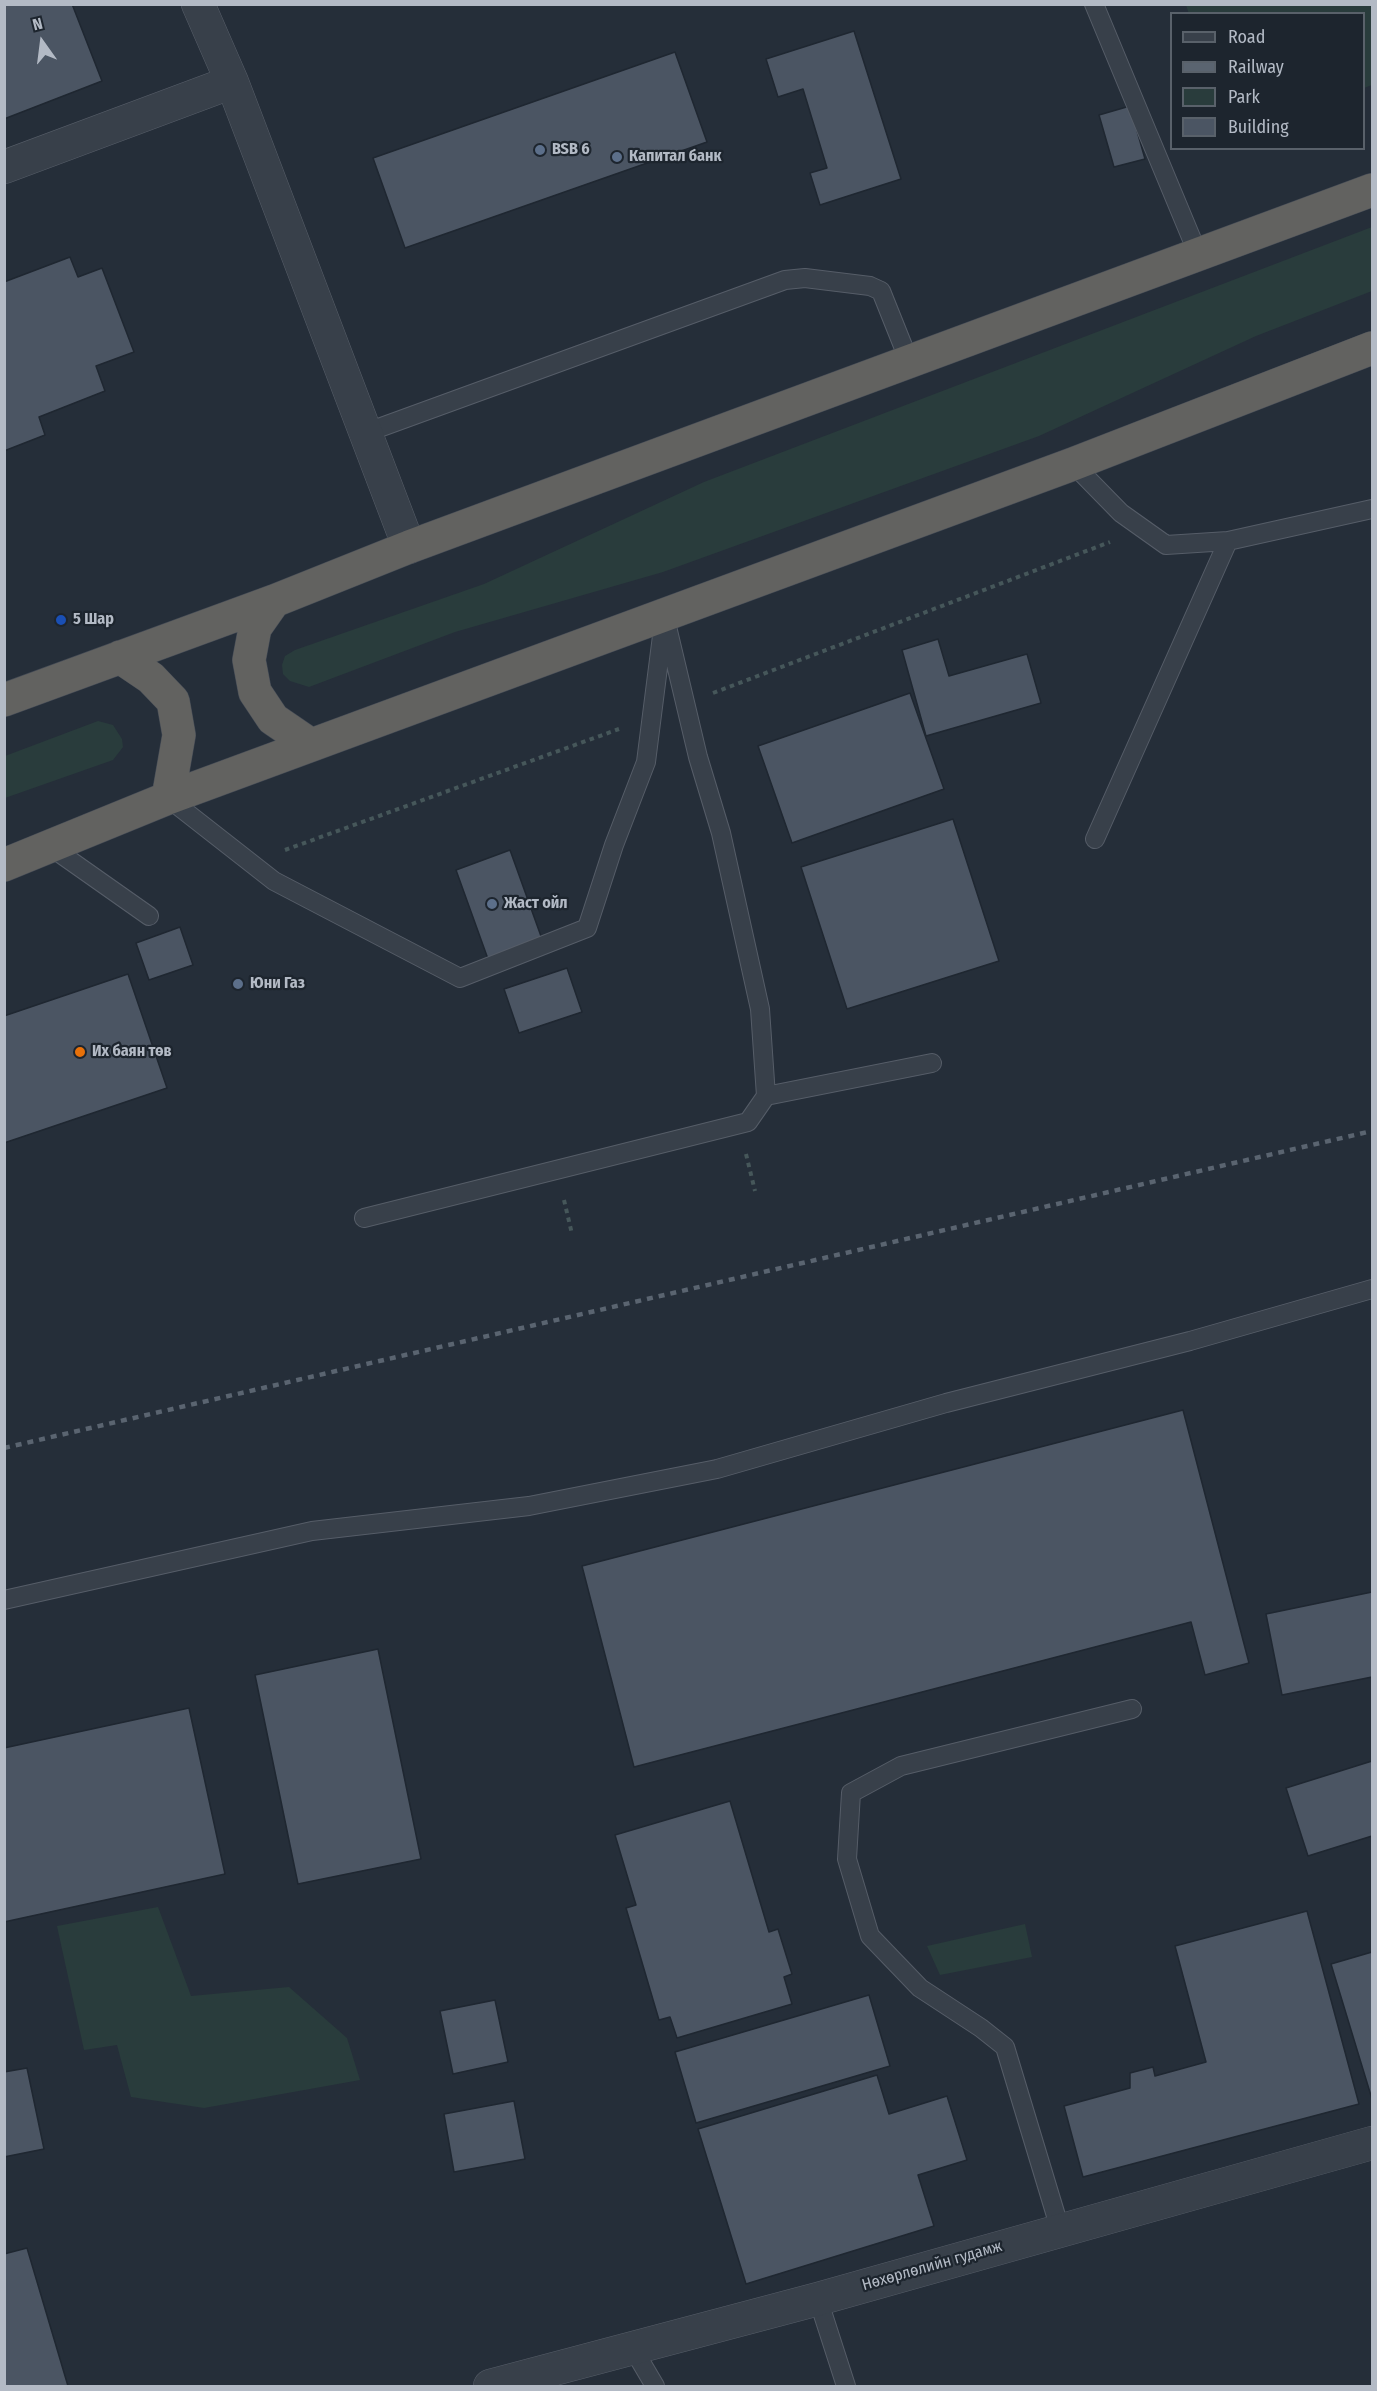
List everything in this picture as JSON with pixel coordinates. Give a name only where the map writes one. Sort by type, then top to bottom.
[{"type":"highway","points":[[4,700],[274,601],[409,547],[1372,190]]},
{"type":"highway","points":[[4,865],[51,848],[168,798],[1073,464],[1372,348]]},
{"type":"highway","points":[[274,601],[255,628],[249,660],[255,692],[273,719],[310,745]]},
{"type":"highway","points":[[120,657],[151,678],[172,701],[178,735],[168,798]]},
{"type":"street","points":[[198,4],[232,82],[409,547]]},
{"type":"street","points":[[4,167],[232,82]]},
{"type":"street","name":"Нөхөрлөлийн гудамж","points":[[490,2386],[818,2299],[1372,2143]]},
{"type":"lane","points":[[1094,4],[1198,254]]},
{"type":"lane","points":[[365,433],[785,280],[805,278],[870,285],[881,291],[909,362]]},
{"type":"lane","points":[[1073,464],[1121,513],[1166,545],[1228,541],[1372,508]]},
{"type":"lane","points":[[1095,839],[1228,541]]},
{"type":"lane","points":[[168,798],[274,881],[460,978],[587,928],[614,845],[646,762],[664,614]]},
{"type":"lane","points":[[364,1218],[748,1122],[766,1096],[760,1009],[721,833],[698,757],[664,614]]},
{"type":"lane","points":[[51,848],[149,916]]},
{"type":"lane","points":[[766,1096],[932,1063]]},
{"type":"lane","points":[[4,1600],[312,1531],[529,1506],[717,1469],[946,1403],[1190,1341],[1372,1289]]},
{"type":"lane","points":[[1060,2229],[1005,2047],[981,2028],[920,1988],[870,1936],[847,1859],[851,1793],[901,1766],[1132,1709]]},
{"type":"lane","points":[[818,2299],[846,2386]]},
{"type":"lane","points":[[632,2347],[655,2386]]},
{"type":"green space","points":[[1186,5],[1372,5],[1372,85],[1365,88],[1365,12],[1188,12]]},
{"type":"green space","points":[[1372,227],[1372,291],[1256,336],[1039,436],[663,572],[455,632],[309,687],[290,681],[283,674],[282,665],[285,656],[295,650],[484,584],[704,482]]},
{"type":"green space","points":[[98,721],[113,725],[122,739],[123,747],[113,760],[5,798],[5,756]]},
{"type":"green space","points":[[158,1907],[191,1996],[289,1987],[347,2038],[360,2080],[204,2108],[131,2097],[117,2045],[84,2050],[57,1926]]},
{"type":"green space","points":[[1025,1924],[1032,1957],[940,1975],[927,1946]]},
{"type":"building","points":[[4,4],[72,4],[102,81],[4,119]]},
{"type":"building","points":[[854,31],[901,179],[820,205],[810,173],[827,168],[803,89],[778,97],[766,59]]},
{"type":"building","name":"BSB 6","points":[[675,52],[707,142],[405,248],[373,158]]},
{"type":"building","points":[[1130,106],[1145,159],[1114,167],[1099,115]]},
{"type":"building","points":[[70,257],[78,277],[102,268],[134,352],[96,366],[105,391],[39,417],[45,435],[4,451],[4,282]]},
{"type":"building","points":[[938,639],[949,676],[1027,654],[1041,703],[926,736],[902,650]]},
{"type":"building","points":[[910,693],[944,789],[792,843],[758,746]]},
{"type":"building","points":[[953,819],[999,961],[847,1009],[801,867]]},
{"type":"building","points":[[510,850],[542,939],[488,959],[456,870]]},
{"type":"building","points":[[180,927],[193,965],[149,980],[136,943]]},
{"type":"building","points":[[567,968],[582,1012],[519,1033],[504,989]]},
{"type":"building","name":"Их баян төв","points":[[128,974],[167,1088],[4,1143],[4,1016]]},
{"type":"building","points":[[1183,1410],[1249,1663],[1205,1675],[1191,1622],[634,1767],[582,1566]]},
{"type":"building","points":[[1372,1592],[1372,1677],[1282,1695],[1266,1614]]},
{"type":"building","points":[[378,1649],[421,1859],[298,1884],[255,1675]]},
{"type":"building","points":[[189,1708],[225,1874],[4,1922],[4,1748]]},
{"type":"building","points":[[1372,1761],[1372,1836],[1308,1856],[1286,1788]]},
{"type":"building","points":[[730,1801],[769,1932],[778,1929],[792,1974],[784,1977],[792,2004],[677,2038],[670,2017],[659,2020],[626,1908],[636,1905],[615,1835]]},
{"type":"building","points":[[1307,1911],[1359,2104],[1083,2177],[1064,2106],[1130,2088],[1130,2073],[1153,2067],[1155,2076],[1206,2062],[1175,1946]]},
{"type":"building","points":[[1372,1952],[1372,2099],[1331,1964]]},
{"type":"building","points":[[869,1995],[890,2066],[696,2123],[675,2052]]},
{"type":"building","points":[[495,2000],[508,2062],[453,2074],[440,2011]]},
{"type":"building","points":[[27,2068],[44,2149],[4,2157],[4,2072]]},
{"type":"building","points":[[877,2075],[889,2114],[947,2096],[967,2160],[918,2175],[934,2226],[746,2284],[698,2129]]},
{"type":"building","points":[[514,2101],[525,2159],[454,2172],[444,2114]]},
{"type":"building","points":[[27,2248],[68,2386],[4,2386],[4,2254]]},
{"type":"railway","points":[[4,1448],[1372,1131]]},
{"type":"place","name":"BSB 6","points":[[540,150]]},
{"type":"place","name":"Капитал банк","points":[[617,157]]},
{"type":"place","name":"5 Шар","points":[[61,620]]},
{"type":"place","name":"Жаст ойл","points":[[492,904]]},
{"type":"place","name":"Юни Газ","points":[[238,984]]},
{"type":"place","name":"Их баян төв","points":[[80,1052]]}]
